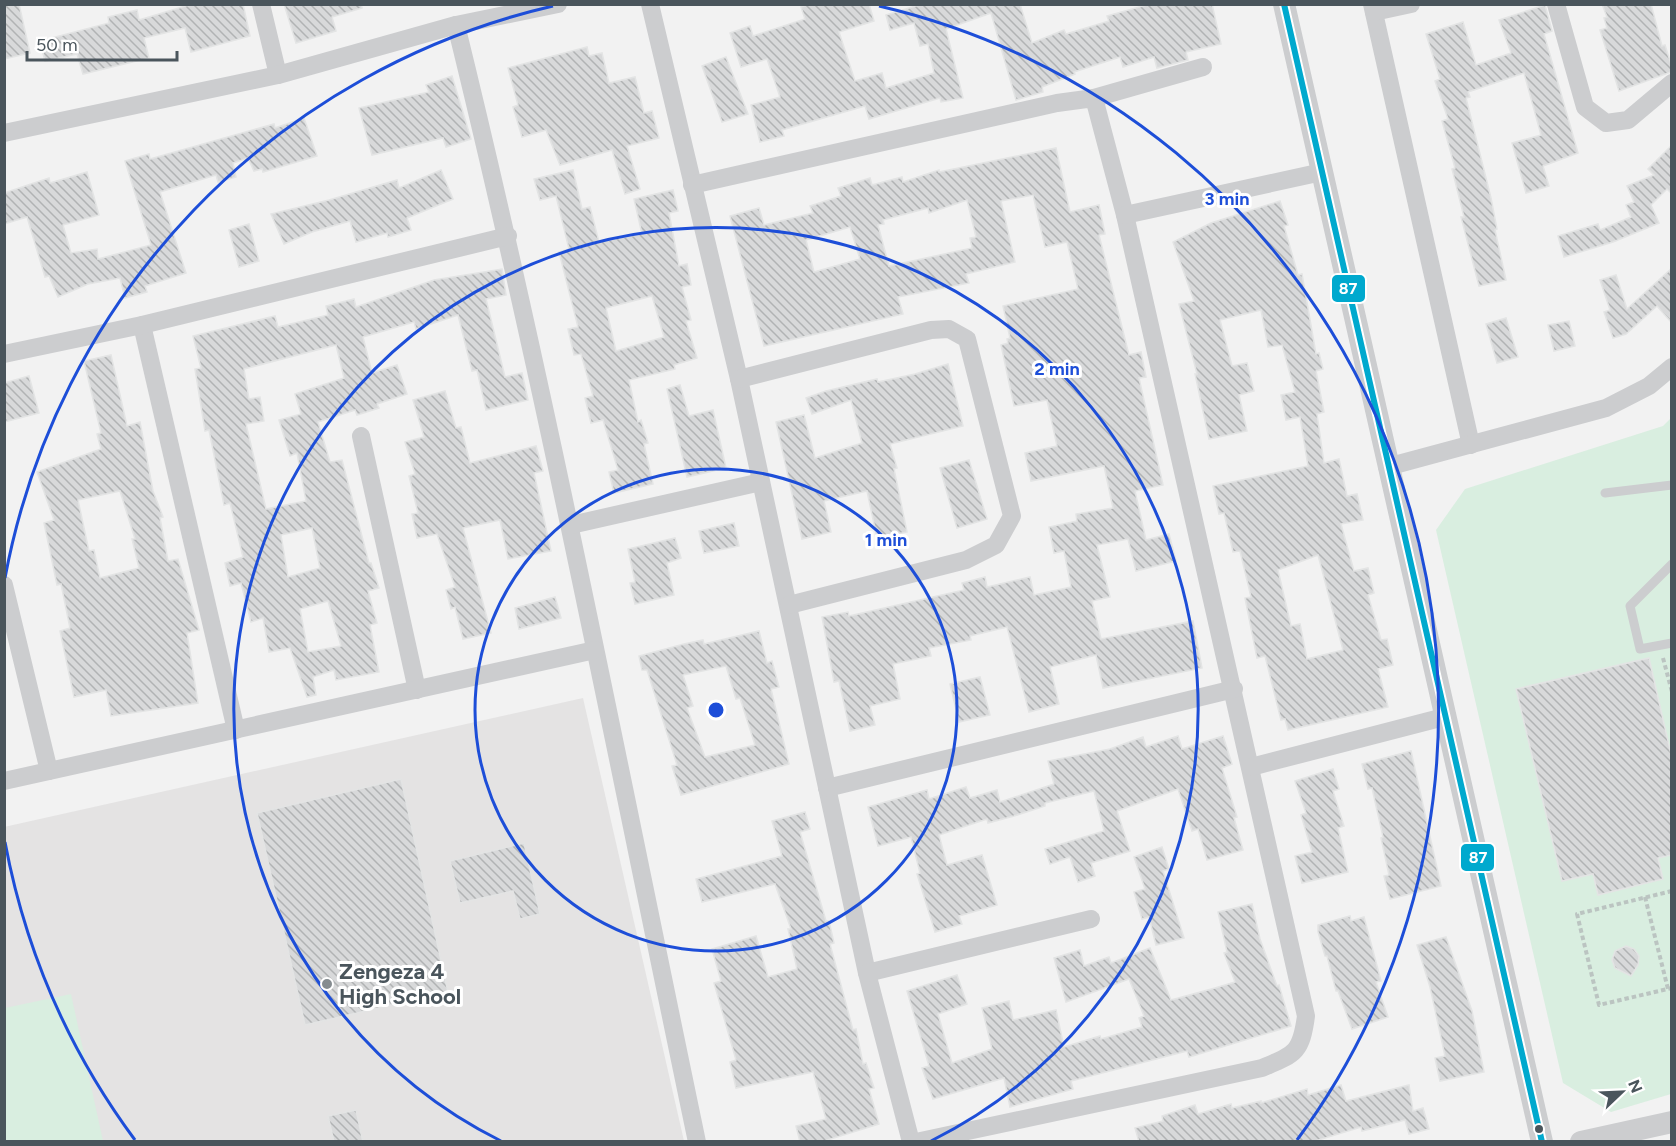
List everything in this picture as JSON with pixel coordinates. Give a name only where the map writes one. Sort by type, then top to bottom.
[{"type":"street","points":[[261,4],[278,75]]},
{"type":"street","points":[[4,133],[278,75],[456,25],[558,4]]},
{"type":"street","points":[[650,4],[739,379],[867,973],[914,1142],[1262,1068],[1286,1058],[1302,1044],[1306,1017],[1234,689],[1125,214],[1094,98]]},
{"type":"street","points":[[1284,4],[1387,467],[1542,1142]]},
{"type":"street","points":[[1411,4],[1373,8],[1472,445]]},
{"type":"street","points":[[1556,4],[1585,107],[1606,123],[1628,120],[1671,82]]},
{"type":"street","points":[[456,25],[508,236],[571,525],[697,1142]]},
{"type":"street","points":[[692,185],[1057,103],[1094,98],[1203,67]]},
{"type":"street","points":[[1125,214],[1322,172]]},
{"type":"street","points":[[4,354],[142,325],[508,236]]},
{"type":"street","points":[[142,325],[236,730]]},
{"type":"street","points":[[739,379],[932,330],[949,329],[967,339],[1012,516],[996,545],[966,560],[789,605]]},
{"type":"street","points":[[1387,467],[1606,408],[1649,386],[1671,367]]},
{"type":"street","points":[[361,436],[417,690]]},
{"type":"street","points":[[571,525],[761,482]]},
{"type":"street","points":[[4,585],[49,771]]},
{"type":"street","points":[[4,781],[595,650]]},
{"type":"street","points":[[827,788],[1234,689]]},
{"type":"street","points":[[1251,767],[1444,717]]},
{"type":"street","points":[[867,973],[1091,919]]},
{"type":"street","points":[[1581,1142],[1671,1122]]},
{"type":"lane","points":[[1605,493],[1671,485]]},
{"type":"lane","points":[[1671,564],[1630,606],[1640,649],[1671,643]]},
{"type":"path","points":[[1660,645],[1671,692]]},
{"type":"path","points":[[1645,897],[1670,988],[1599,1005],[1577,914],[1645,897],[1671,891]]},
{"type":"shaded area","name":"Zengeza 4 High School","points":[[583,698],[684,1141],[5,1141],[4,827]]},
{"type":"green space","points":[[1671,418],[1671,1094],[1611,1112],[1563,1083],[1436,530],[1465,489],[1663,426]]},
{"type":"green space","points":[[71,994],[103,1141],[5,1141],[5,1008]]},
{"type":"building","points":[[4,4],[19,4],[30,53],[4,59]]},
{"type":"building","points":[[192,4],[243,4],[250,36],[191,52],[185,28],[144,38],[149,58],[83,74],[77,54],[45,61],[40,41],[109,23],[108,17],[137,10],[139,20]]},
{"type":"building","points":[[284,4],[361,4],[362,8],[332,17],[336,31],[296,43]]},
{"type":"building","points":[[810,4],[869,4],[874,21],[839,32],[855,81],[882,73],[886,88],[934,73],[928,44],[920,46],[914,23],[890,30],[886,15],[922,4],[1020,4],[1032,43],[1064,30],[1066,34],[1109,21],[1107,16],[1150,4],[1212,4],[1221,44],[1186,52],[1188,60],[1157,68],[1154,57],[1123,67],[1120,57],[1074,72],[1075,74],[1042,87],[1043,92],[1016,100],[991,13],[946,29],[963,98],[941,102],[940,98],[869,119],[865,106],[782,130],[784,136],[760,142],[751,105],[780,97],[767,59],[741,67],[730,33],[750,26],[753,36],[805,19],[801,7]]},
{"type":"building","points":[[1602,4],[1651,4],[1662,46],[1665,45],[1671,64],[1671,72],[1619,91],[1600,30],[1607,28],[1604,18],[1607,17]]},
{"type":"building","points":[[1545,5],[1552,31],[1544,34],[1578,153],[1543,166],[1549,186],[1526,193],[1512,143],[1541,135],[1524,73],[1468,92],[1470,97],[1466,98],[1491,198],[1497,229],[1495,230],[1506,280],[1479,286],[1461,217],[1464,217],[1452,169],[1455,168],[1442,121],[1448,119],[1435,81],[1440,79],[1426,34],[1463,22],[1476,65],[1511,53],[1499,20]]},
{"type":"building","points":[[587,47],[589,56],[602,53],[609,83],[635,77],[644,113],[652,111],[659,138],[627,146],[640,189],[625,194],[612,150],[560,165],[546,130],[522,137],[513,107],[518,105],[508,68]]},
{"type":"building","points":[[726,57],[748,114],[722,122],[702,66]]},
{"type":"building","points":[[452,76],[471,139],[446,147],[443,138],[372,155],[359,108],[429,92],[426,85]]},
{"type":"building","points":[[304,118],[317,156],[263,172],[262,169],[254,171],[248,158],[233,163],[236,177],[218,182],[216,175],[160,192],[186,273],[145,286],[147,292],[125,298],[120,278],[88,284],[58,297],[49,276],[45,277],[27,217],[4,224],[4,193],[49,178],[50,183],[87,172],[99,215],[63,225],[71,253],[97,249],[98,259],[151,245],[125,161],[149,154],[150,159],[274,124],[275,128]]},
{"type":"building","points":[[1671,146],[1671,193],[1667,189],[1651,205],[1659,223],[1613,242],[1564,257],[1558,236],[1598,224],[1600,230],[1631,217],[1626,205],[1634,202],[1627,186],[1654,175],[1648,169]]},
{"type":"building","points":[[1056,148],[1070,212],[1099,205],[1105,234],[1099,235],[1129,355],[1141,352],[1146,377],[1139,378],[1163,485],[1135,491],[1146,540],[1169,534],[1176,561],[1136,571],[1128,539],[1097,545],[1110,597],[1092,601],[1101,639],[1193,621],[1202,668],[1103,688],[1096,655],[1050,667],[1059,704],[1029,712],[1007,627],[970,636],[971,640],[929,648],[931,656],[893,664],[900,699],[870,706],[875,725],[850,731],[839,681],[834,682],[822,617],[848,612],[849,616],[964,590],[962,583],[985,577],[987,587],[1030,577],[1034,595],[1071,587],[1064,551],[1054,553],[1049,527],[1077,521],[1076,514],[1113,508],[1104,466],[1031,481],[1025,453],[1057,446],[1047,400],[1014,406],[1001,345],[1008,343],[1007,339],[1010,338],[1003,306],[1078,289],[1067,242],[1045,247],[1033,195],[1001,201],[1015,262],[966,274],[969,283],[898,297],[903,314],[764,346],[730,216],[759,208],[764,225],[813,213],[810,206],[841,196],[838,188],[870,178],[872,185],[902,177],[903,182],[939,170],[939,172]],"holes":[[[967,200],[976,237],[970,238],[972,248],[889,266],[878,225],[884,224],[883,220],[928,208],[929,213]],[[850,227],[860,259],[814,272],[806,240]]]},
{"type":"building","points":[[441,170],[453,199],[407,218],[411,230],[388,237],[387,233],[356,242],[350,221],[312,232],[284,244],[271,214],[397,180],[399,188]]},
{"type":"building","points":[[573,170],[582,209],[590,207],[599,242],[642,234],[634,199],[673,190],[678,211],[669,213],[679,266],[687,264],[691,285],[682,287],[691,320],[686,321],[697,358],[674,365],[675,369],[629,380],[638,422],[641,420],[648,443],[644,444],[653,484],[614,493],[609,472],[618,470],[603,420],[591,423],[585,398],[593,396],[581,354],[574,355],[568,329],[578,327],[559,252],[569,249],[556,196],[540,200],[534,179]],"holes":[[[652,296],[664,337],[616,351],[606,308]]]},
{"type":"building","points":[[1280,201],[1288,225],[1284,226],[1298,275],[1302,274],[1316,354],[1319,353],[1323,369],[1316,371],[1324,412],[1317,414],[1324,463],[1339,459],[1347,496],[1357,494],[1363,520],[1341,524],[1354,571],[1368,568],[1374,593],[1368,595],[1381,640],[1387,639],[1393,665],[1378,669],[1388,707],[1288,730],[1285,719],[1281,720],[1265,656],[1257,658],[1245,598],[1251,597],[1240,551],[1233,552],[1224,513],[1219,514],[1213,486],[1308,466],[1300,417],[1286,420],[1281,395],[1295,392],[1282,345],[1268,347],[1261,310],[1220,320],[1232,366],[1247,363],[1254,391],[1239,395],[1247,431],[1209,439],[1195,374],[1197,374],[1179,304],[1194,301],[1173,242],[1211,223]],"holes":[[[1318,555],[1343,650],[1307,659],[1300,624],[1291,626],[1278,570]]]},
{"type":"building","points":[[249,224],[259,261],[239,267],[229,230]]},
{"type":"building","points":[[502,269],[506,295],[486,299],[505,377],[522,373],[528,400],[486,410],[477,370],[472,371],[458,315],[416,329],[414,322],[363,337],[372,373],[397,365],[407,394],[377,404],[379,408],[357,415],[355,410],[318,422],[330,462],[342,460],[369,563],[371,563],[379,588],[368,591],[377,623],[370,625],[379,672],[336,680],[334,670],[313,677],[316,695],[307,697],[290,648],[269,652],[263,618],[251,622],[241,583],[230,586],[225,563],[243,557],[230,503],[224,505],[209,430],[205,431],[195,369],[201,368],[193,336],[275,316],[278,327],[328,315],[326,306],[354,299],[356,307],[434,280]],"holes":[[[336,345],[344,378],[295,394],[301,414],[279,420],[290,456],[297,453],[306,501],[266,509],[246,424],[264,421],[260,397],[249,399],[244,369]],[[312,528],[320,568],[288,577],[281,535]],[[328,601],[341,646],[308,652],[300,609]]]},
{"type":"building","points":[[1671,269],[1671,322],[1657,306],[1626,334],[1613,338],[1604,312],[1610,310],[1600,280],[1616,275],[1627,309]]},
{"type":"building","points":[[1506,318],[1518,357],[1497,363],[1486,324]]},
{"type":"building","points":[[1569,321],[1575,346],[1554,351],[1548,325]]},
{"type":"building","points":[[111,355],[127,426],[140,422],[153,491],[163,517],[160,518],[168,561],[178,559],[199,630],[187,633],[198,703],[111,716],[106,690],[74,697],[60,631],[70,628],[61,584],[57,585],[44,523],[54,520],[37,472],[101,449],[97,434],[101,433],[84,361]],"holes":[[[120,491],[135,539],[132,539],[139,568],[100,578],[94,550],[89,551],[78,500]]]},
{"type":"building","points":[[948,364],[963,426],[890,444],[897,468],[894,469],[907,532],[877,538],[867,491],[824,501],[831,532],[802,539],[776,422],[804,415],[815,458],[862,443],[851,400],[812,414],[806,398],[826,391],[877,379],[878,382],[915,374]]},
{"type":"building","points":[[29,376],[39,413],[4,422],[4,383]]},
{"type":"building","points":[[680,385],[689,416],[713,410],[726,468],[687,477],[667,389]]},
{"type":"building","points":[[445,391],[456,428],[461,427],[470,463],[536,446],[543,471],[534,473],[551,551],[508,559],[500,520],[463,528],[491,633],[463,639],[455,607],[451,609],[446,590],[455,587],[437,534],[417,538],[412,514],[418,513],[409,476],[415,474],[405,442],[424,437],[413,400]]},
{"type":"building","points":[[969,460],[987,519],[957,528],[940,468]]},
{"type":"building","points":[[734,523],[739,546],[704,553],[699,531]]},
{"type":"building","points":[[675,538],[681,558],[667,563],[674,595],[635,604],[630,583],[635,582],[628,549]]},
{"type":"building","points":[[555,597],[561,618],[519,629],[515,608]]},
{"type":"building","points":[[759,631],[767,663],[772,661],[779,687],[771,689],[789,764],[681,795],[672,766],[677,765],[647,670],[642,670],[639,656],[703,640],[704,644]],"holes":[[[726,666],[736,699],[740,698],[755,745],[705,757],[687,708],[693,706],[683,675]]]},
{"type":"building","points":[[1649,658],[1671,754],[1671,855],[1658,858],[1663,879],[1598,895],[1593,874],[1562,881],[1516,689]]},
{"type":"building","points":[[980,677],[990,715],[959,722],[950,684]]},
{"type":"building","points":[[1178,736],[1182,749],[1223,736],[1232,764],[1222,768],[1237,817],[1234,818],[1243,850],[1207,860],[1198,829],[1192,831],[1178,789],[1117,811],[1130,851],[1091,863],[1095,876],[1078,882],[1070,857],[1050,864],[1045,849],[1104,831],[1094,791],[1045,803],[1045,806],[1014,816],[988,823],[987,819],[939,835],[947,865],[982,855],[997,905],[959,916],[962,924],[935,932],[917,874],[920,873],[911,837],[878,846],[868,807],[927,790],[929,799],[966,787],[970,798],[997,790],[1000,802],[1054,784],[1048,761],[1110,749],[1143,737],[1146,747]]},
{"type":"building","points":[[1411,751],[1441,886],[1390,899],[1384,876],[1389,875],[1381,838],[1383,837],[1372,788],[1368,789],[1362,764]]},
{"type":"building","points":[[1333,769],[1339,789],[1333,791],[1344,826],[1338,828],[1348,872],[1302,883],[1295,856],[1312,852],[1301,815],[1306,813],[1295,781]]},
{"type":"building","points":[[401,779],[448,992],[305,1025],[257,813]]},
{"type":"building","points":[[805,812],[810,829],[800,832],[826,921],[829,921],[834,943],[830,944],[853,1030],[856,1029],[863,1064],[866,1063],[874,1088],[869,1089],[879,1124],[821,1142],[800,1142],[796,1126],[826,1119],[813,1072],[736,1088],[730,1062],[736,1060],[714,983],[721,981],[712,949],[756,936],[768,977],[797,969],[788,929],[791,929],[775,884],[702,902],[696,879],[782,856],[772,821]]},
{"type":"building","points":[[524,843],[540,914],[520,919],[513,891],[460,903],[450,861]]},
{"type":"building","points":[[1162,847],[1169,869],[1163,871],[1184,938],[1156,945],[1149,917],[1142,919],[1134,892],[1145,889],[1134,857]]},
{"type":"building","points":[[1252,904],[1260,939],[1277,986],[1279,985],[1291,1026],[1189,1057],[1187,1051],[1071,1081],[1073,1089],[1010,1107],[1004,1078],[933,1099],[922,1068],[929,1066],[907,991],[957,975],[967,1004],[938,1014],[952,1063],[992,1049],[982,1008],[1009,1001],[1013,1020],[1056,1010],[1064,1047],[1100,1036],[1101,1039],[1142,1027],[1139,1018],[1144,1016],[1129,979],[1066,1002],[1054,958],[1080,950],[1084,966],[1109,957],[1111,963],[1150,948],[1171,1000],[1215,988],[1235,982],[1224,953],[1227,952],[1218,912]]},
{"type":"building","points":[[1350,916],[1351,921],[1364,917],[1381,981],[1376,982],[1388,1017],[1352,1029],[1338,991],[1336,991],[1318,932],[1318,925]]},
{"type":"building","points":[[1446,937],[1472,1011],[1484,1072],[1440,1081],[1435,1058],[1445,1056],[1430,987],[1417,945]]},
{"type":"building","points":[[1626,946],[1634,949],[1639,956],[1638,965],[1631,976],[1615,968],[1612,960],[1615,951]]},
{"type":"building","points":[[1341,1085],[1346,1101],[1409,1085],[1413,1111],[1423,1108],[1429,1129],[1409,1134],[1405,1120],[1362,1131],[1361,1127],[1312,1142],[1139,1142],[1135,1128],[1163,1121],[1162,1116],[1195,1105],[1198,1114],[1231,1104],[1232,1108],[1261,1101],[1261,1103],[1307,1089],[1308,1095]]},
{"type":"building","points":[[356,1110],[363,1142],[334,1142],[328,1116]]},
{"type":"transit line","name":"87","points":[[1284,4],[1542,1142]]},
{"type":"place","name":"Zengeza 4 High School","points":[[327,984]]}]
